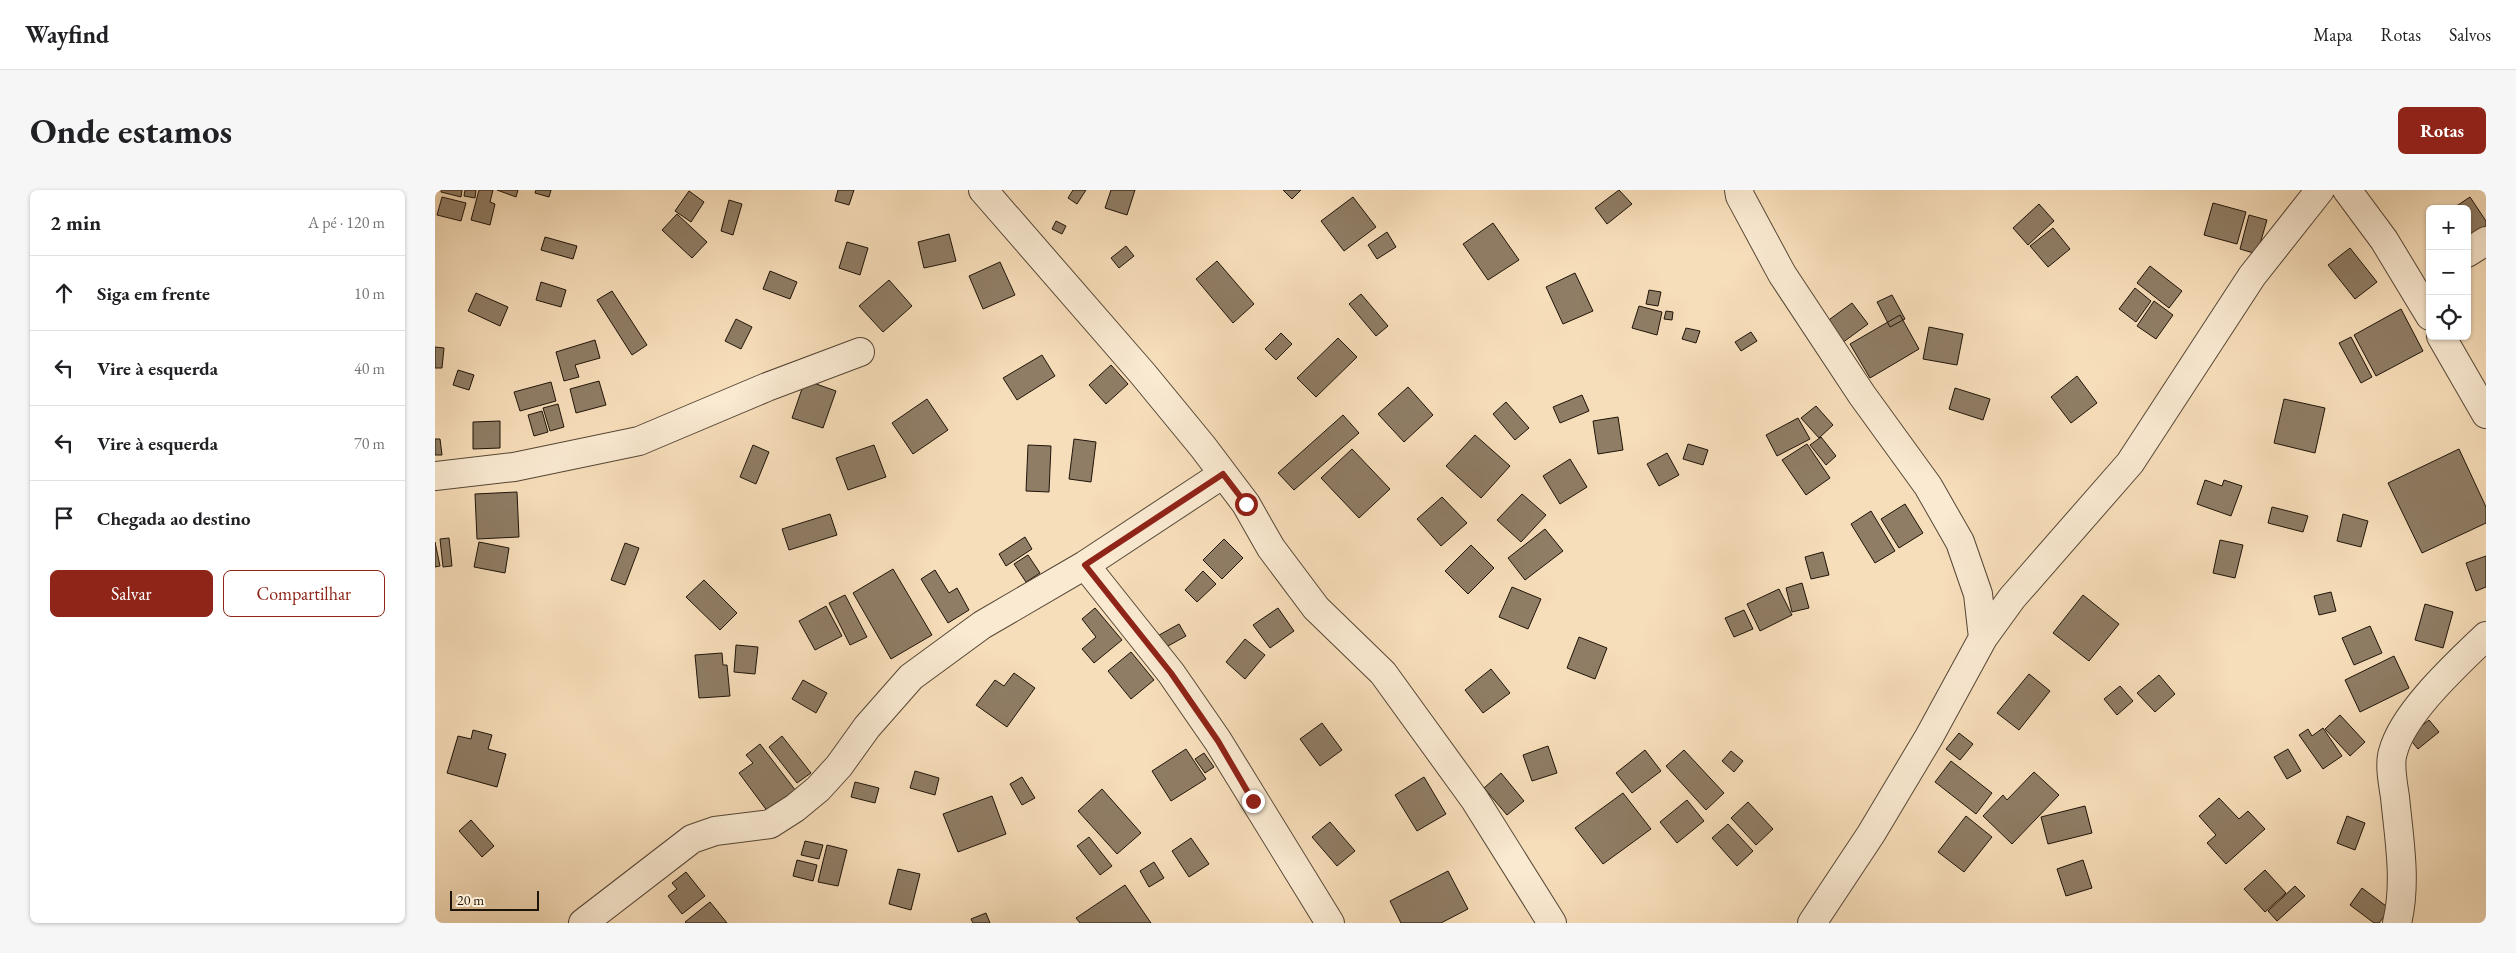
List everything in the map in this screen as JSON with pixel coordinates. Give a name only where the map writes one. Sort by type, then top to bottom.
[{"type":"street","points":[[983,190],[1143,374],[1223,474],[1246,504],[1271,548],[1316,608],[1383,673],[1475,800],[1552,923]]},
{"type":"street","points":[[1739,190],[1740,196],[1782,274],[1862,395],[1928,486],[1960,542],[1978,594],[1983,638]]},
{"type":"street","points":[[1812,923],[1871,834],[1929,737],[1983,638],[2011,598],[2130,463],[2252,276],[2320,190]]},
{"type":"street","points":[[2347,190],[2383,240],[2421,282],[2426,301]]},
{"type":"street","points":[[2471,250],[2486,241]]},
{"type":"street","points":[[2443,340],[2486,414]]},
{"type":"street","points":[[435,476],[514,467],[639,441],[767,387],[859,352]]},
{"type":"street","points":[[583,923],[692,839],[715,830],[770,824],[795,808],[818,789],[834,772],[911,677],[982,624],[1085,565],[1223,474]]},
{"type":"street","points":[[1085,565],[1177,680],[1218,741],[1330,923]]},
{"type":"street","points":[[2397,923],[2400,910],[2402,871],[2392,752],[2406,724],[2452,669],[2486,636]]},
{"type":"building","points":[[441,190],[462,190],[461,197],[441,192]]},
{"type":"building","points":[[465,190],[476,190],[475,198],[464,196]]},
{"type":"building","points":[[479,190],[493,190],[490,202],[495,204],[490,225],[471,220]]},
{"type":"building","points":[[497,190],[518,190],[516,197]]},
{"type":"building","points":[[536,190],[551,190],[549,197],[535,193]]},
{"type":"building","points":[[838,190],[854,190],[849,205],[835,201]]},
{"type":"building","points":[[1073,190],[1086,190],[1077,204],[1068,198]]},
{"type":"building","points":[[1111,190],[1135,190],[1127,215],[1105,208]]},
{"type":"building","points":[[1283,190],[1301,190],[1292,199]]},
{"type":"building","points":[[1619,190],[1632,204],[1607,224],[1595,208]]},
{"type":"building","points":[[689,191],[704,202],[691,222],[675,211]]},
{"type":"building","points":[[442,197],[466,203],[461,221],[437,215]]},
{"type":"building","points":[[1353,197],[1376,227],[1344,251],[1321,221]]},
{"type":"building","points":[[2470,197],[2486,221],[2486,235],[2471,244],[2471,205],[2458,205]]},
{"type":"building","points":[[729,200],[742,204],[733,235],[721,231]]},
{"type":"building","points":[[2213,203],[2246,212],[2237,244],[2204,235]]},
{"type":"building","points":[[2039,204],[2054,221],[2028,245],[2013,228]]},
{"type":"building","points":[[677,214],[707,242],[692,258],[662,230]]},
{"type":"building","points":[[2249,215],[2267,220],[2257,254],[2240,249]]},
{"type":"building","points":[[1056,221],[1066,226],[1062,234],[1052,229]]},
{"type":"building","points":[[1493,223],[1519,260],[1488,280],[1463,244]]},
{"type":"building","points":[[2053,228],[2070,249],[2048,267],[2030,246]]},
{"type":"building","points":[[1387,232],[1396,247],[1377,259],[1368,245]]},
{"type":"building","points":[[949,234],[956,261],[924,268],[918,242]]},
{"type":"building","points":[[545,237],[577,246],[573,259],[541,250]]},
{"type":"building","points":[[847,242],[868,248],[860,275],[839,268]]},
{"type":"building","points":[[1126,246],[1134,256],[1119,268],[1111,258]]},
{"type":"building","points":[[2350,248],[2377,282],[2355,299],[2328,265]]},
{"type":"building","points":[[1217,261],[1254,304],[1233,323],[1196,279]]},
{"type":"building","points":[[1000,262],[1015,295],[983,309],[969,276]]},
{"type":"building","points":[[2150,266],[2182,291],[2169,308],[2137,283]]},
{"type":"building","points":[[770,271],[797,282],[790,299],[763,289]]},
{"type":"building","points":[[1575,273],[1593,311],[1563,324],[1546,287]]},
{"type":"building","points":[[889,280],[912,306],[883,332],[859,306]]},
{"type":"building","points":[[541,282],[566,290],[561,307],[536,300]]},
{"type":"building","points":[[2135,288],[2151,301],[2136,322],[2119,309]]},
{"type":"building","points":[[1649,290],[1661,292],[1658,306],[1646,304]]},
{"type":"building","points":[[612,291],[647,345],[632,355],[597,300]]},
{"type":"building","points":[[476,293],[508,307],[500,326],[468,311]]},
{"type":"building","points":[[1361,294],[1388,326],[1376,336],[1349,304]]},
{"type":"building","points":[[1892,295],[1905,319],[1890,327],[1877,302]]},
{"type":"building","points":[[2154,301],[2173,315],[2156,339],[2137,326]]},
{"type":"building","points":[[1852,303],[1868,324],[1842,343],[1826,322]]},
{"type":"building","points":[[1639,306],[1662,312],[1657,335],[1632,328]]},
{"type":"building","points":[[2401,309],[2423,351],[2376,376],[2354,335]]},
{"type":"building","points":[[1666,311],[1673,312],[1672,320],[1664,319]]},
{"type":"building","points":[[1900,315],[1919,349],[1870,378],[1850,344]]},
{"type":"building","points":[[736,319],[752,327],[741,349],[725,341]]},
{"type":"building","points":[[1929,327],[1963,334],[1957,365],[1923,359]]},
{"type":"building","points":[[1686,328],[1700,331],[1696,343],[1682,339]]},
{"type":"building","points":[[1751,332],[1757,341],[1741,351],[1735,342]]},
{"type":"building","points":[[1281,333],[1292,344],[1276,360],[1265,349]]},
{"type":"building","points":[[2351,337],[2372,377],[2361,383],[2339,343]]},
{"type":"building","points":[[1338,338],[1357,357],[1316,397],[1297,378]]},
{"type":"building","points":[[595,340],[600,358],[575,365],[579,377],[564,381],[556,352]]},
{"type":"building","points":[[435,347],[444,348],[442,368],[435,368]]},
{"type":"building","points":[[1042,355],[1055,376],[1017,400],[1003,378]]},
{"type":"building","points":[[1111,365],[1128,384],[1106,404],[1089,385]]},
{"type":"building","points":[[458,370],[474,375],[469,390],[453,385]]},
{"type":"building","points":[[2077,376],[2097,403],[2071,423],[2051,397]]},
{"type":"building","points":[[805,380],[836,391],[823,428],[792,418]]},
{"type":"building","points":[[599,381],[606,405],[576,413],[570,389]]},
{"type":"building","points":[[551,382],[556,401],[520,411],[514,392]]},
{"type":"building","points":[[1408,387],[1433,415],[1404,442],[1378,414]]},
{"type":"building","points":[[1955,388],[1990,399],[1983,420],[1949,409]]},
{"type":"building","points":[[1582,395],[1589,411],[1560,423],[1553,407]]},
{"type":"building","points":[[927,399],[948,430],[913,454],[892,423]]},
{"type":"building","points":[[2284,399],[2325,408],[2315,453],[2274,443]]},
{"type":"building","points":[[1506,402],[1529,428],[1515,440],[1493,414]]},
{"type":"building","points":[[558,404],[564,427],[550,431],[543,408]]},
{"type":"building","points":[[1816,406],[1833,425],[1819,438],[1801,418]]},
{"type":"building","points":[[542,411],[548,432],[534,436],[528,415]]},
{"type":"building","points":[[1343,415],[1359,433],[1294,490],[1278,473]]},
{"type":"building","points":[[1618,417],[1623,450],[1598,454],[1593,421]]},
{"type":"building","points":[[1798,418],[1810,439],[1777,456],[1766,435]]},
{"type":"building","points":[[500,421],[500,448],[473,449],[473,422]]},
{"type":"building","points":[[1475,435],[1510,466],[1481,498],[1446,466]]},
{"type":"building","points":[[1821,437],[1836,456],[1826,465],[1810,445]]},
{"type":"building","points":[[435,439],[440,439],[442,455],[435,455]]},
{"type":"building","points":[[1074,439],[1096,442],[1091,482],[1069,479]]},
{"type":"building","points":[[1688,444],[1708,450],[1703,465],[1683,459]]},
{"type":"building","points":[[1807,444],[1830,478],[1806,495],[1782,460]]},
{"type":"building","points":[[753,445],[769,452],[756,484],[740,477]]},
{"type":"building","points":[[874,445],[886,477],[848,490],[836,458]]},
{"type":"building","points":[[1028,445],[1051,446],[1049,492],[1026,491]]},
{"type":"building","points":[[1352,449],[1390,489],[1359,518],[1321,478]]},
{"type":"building","points":[[2459,449],[2486,507],[2486,523],[2422,553],[2388,483]]},
{"type":"building","points":[[1667,453],[1679,475],[1659,486],[1647,464]]},
{"type":"building","points":[[1570,459],[1587,487],[1560,504],[1543,476]]},
{"type":"building","points":[[2205,480],[2222,486],[2224,480],[2242,486],[2231,516],[2197,504]]},
{"type":"building","points":[[517,492],[519,537],[477,539],[475,494]]},
{"type":"building","points":[[1522,494],[1546,515],[1521,542],[1497,520]]},
{"type":"building","points":[[1442,497],[1467,523],[1441,546],[1417,519]]},
{"type":"building","points":[[1905,504],[1923,533],[1899,548],[1881,519]]},
{"type":"building","points":[[2272,507],[2308,516],[2303,532],[2268,523]]},
{"type":"building","points":[[1871,511],[1895,551],[1875,563],[1851,524]]},
{"type":"building","points":[[830,514],[837,535],[789,550],[782,529]]},
{"type":"building","points":[[2343,514],[2368,521],[2361,547],[2337,541]]},
{"type":"building","points":[[1545,529],[1563,551],[1525,580],[1508,558]]},
{"type":"building","points":[[1025,537],[1032,549],[1006,566],[999,554]]},
{"type":"building","points":[[449,538],[452,566],[443,567],[440,539]]},
{"type":"building","points":[[1224,539],[1243,558],[1222,579],[1203,560]]},
{"type":"building","points":[[2220,540],[2243,545],[2235,578],[2213,573]]},
{"type":"building","points":[[435,542],[440,566],[435,567]]},
{"type":"building","points":[[479,542],[509,548],[505,573],[474,567]]},
{"type":"building","points":[[625,543],[639,548],[625,585],[611,580]]},
{"type":"building","points":[[1471,545],[1494,568],[1468,594],[1445,571]]},
{"type":"building","points":[[1823,552],[1829,575],[1811,579],[1805,557]]},
{"type":"building","points":[[1028,555],[1040,573],[1026,582],[1014,564]]},
{"type":"building","points":[[2486,556],[2486,587],[2476,591],[2466,563]]},
{"type":"building","points":[[893,569],[932,635],[891,659],[853,593]]},
{"type":"building","points":[[935,570],[949,593],[957,588],[969,610],[948,623],[921,579]]},
{"type":"building","points":[[1203,571],[1216,584],[1197,602],[1185,590]]},
{"type":"building","points":[[704,580],[737,613],[720,630],[686,597]]},
{"type":"building","points":[[1802,583],[1809,608],[1792,612],[1786,588]]},
{"type":"building","points":[[1512,587],[1541,599],[1528,629],[1499,617]]},
{"type":"building","points":[[1779,589],[1792,615],[1760,631],[1747,604]]},
{"type":"building","points":[[2331,592],[2336,611],[2319,615],[2314,596]]},
{"type":"building","points":[[845,595],[867,637],[850,645],[829,603]]},
{"type":"building","points":[[2083,595],[2119,624],[2089,661],[2053,633]]},
{"type":"building","points":[[2425,604],[2453,612],[2443,648],[2415,640]]},
{"type":"building","points":[[826,606],[842,636],[815,650],[799,621]]},
{"type":"building","points":[[1095,608],[1122,640],[1094,663],[1082,649],[1096,637],[1082,619]]},
{"type":"building","points":[[1278,608],[1294,631],[1270,648],[1253,625]]},
{"type":"building","points":[[1744,610],[1753,629],[1734,637],[1725,618]]},
{"type":"building","points":[[1179,624],[1186,636],[1159,651],[1152,639]]},
{"type":"building","points":[[2370,626],[2382,653],[2354,665],[2342,638]]},
{"type":"building","points":[[1579,637],[1607,648],[1595,679],[1567,668]]},
{"type":"building","points":[[1245,639],[1265,655],[1245,679],[1226,662]]},
{"type":"building","points":[[736,645],[758,647],[755,674],[734,672]]},
{"type":"building","points":[[1131,652],[1154,680],[1131,699],[1108,671]]},
{"type":"building","points":[[722,653],[723,665],[727,665],[730,696],[699,698],[695,655]]},
{"type":"building","points":[[2394,656],[2409,688],[2360,712],[2345,680]]},
{"type":"building","points":[[1491,669],[1510,693],[1483,713],[1465,690]]},
{"type":"building","points":[[1014,673],[1035,688],[1007,727],[976,705],[995,680],[1004,686]]},
{"type":"building","points":[[2029,674],[2050,691],[2019,730],[1997,713]]},
{"type":"building","points":[[2159,675],[2175,694],[2155,712],[2137,693]]},
{"type":"building","points":[[803,680],[827,693],[816,713],[792,699]]},
{"type":"building","points":[[2120,686],[2133,701],[2117,715],[2104,699]]},
{"type":"building","points":[[2340,715],[2365,742],[2350,756],[2325,729]]},
{"type":"building","points":[[2429,720],[2439,732],[2418,749],[2408,737]]},
{"type":"building","points":[[1322,723],[1342,750],[1320,766],[1300,739]]},
{"type":"building","points":[[2323,728],[2342,756],[2323,769],[2299,735],[2308,729],[2312,736]]},
{"type":"building","points":[[473,730],[492,735],[488,749],[506,754],[497,787],[447,773],[458,736],[471,739]]},
{"type":"building","points":[[1959,733],[1973,744],[1960,760],[1946,749]]},
{"type":"building","points":[[782,736],[811,773],[797,783],[769,747]]},
{"type":"building","points":[[760,744],[799,795],[771,816],[739,773],[753,763],[746,755]]},
{"type":"building","points":[[1548,746],[1557,773],[1532,781],[1523,755]]},
{"type":"building","points":[[1186,749],[1206,779],[1171,801],[1152,771]]},
{"type":"building","points":[[2288,749],[2301,771],[2287,779],[2274,757]]},
{"type":"building","points":[[1645,750],[1661,771],[1632,793],[1616,773]]},
{"type":"building","points":[[1684,750],[1724,793],[1706,810],[1666,766]]},
{"type":"building","points":[[1731,751],[1743,761],[1734,772],[1722,761]]},
{"type":"building","points":[[1204,753],[1214,767],[1205,773],[1195,759]]},
{"type":"building","points":[[1951,761],[1992,793],[1976,814],[1935,782]]},
{"type":"building","points":[[915,771],[939,778],[935,795],[910,788]]},
{"type":"building","points":[[2034,772],[2059,795],[2012,844],[1983,816],[2003,795],[2007,800]]},
{"type":"building","points":[[1501,773],[1524,801],[1507,815],[1484,788]]},
{"type":"building","points":[[1022,777],[1035,798],[1022,805],[1010,784]]},
{"type":"building","points":[[1424,777],[1446,814],[1417,831],[1395,795]]},
{"type":"building","points":[[855,782],[879,788],[875,803],[851,797]]},
{"type":"building","points":[[1102,789],[1141,833],[1117,854],[1078,811]]},
{"type":"building","points":[[1623,793],[1651,829],[1603,864],[1575,828]]},
{"type":"building","points":[[992,796],[1006,834],[958,852],[943,814]]},
{"type":"building","points":[[2219,798],[2239,819],[2248,811],[2265,829],[2226,864],[2207,843],[2216,835],[2199,816]]},
{"type":"building","points":[[1687,800],[1704,821],[1677,843],[1660,822]]},
{"type":"building","points":[[1748,802],[1773,829],[1756,845],[1731,818]]},
{"type":"building","points":[[2085,806],[2092,833],[2048,844],[2041,817]]},
{"type":"building","points":[[1966,816],[1992,837],[1964,872],[1938,852]]},
{"type":"building","points":[[2347,816],[2365,823],[2355,850],[2337,843]]},
{"type":"building","points":[[471,820],[494,846],[482,857],[459,831]]},
{"type":"building","points":[[1330,822],[1355,851],[1337,866],[1312,837]]},
{"type":"building","points":[[1728,824],[1753,851],[1737,866],[1712,838]]},
{"type":"building","points":[[1089,837],[1112,866],[1100,875],[1077,846]]},
{"type":"building","points":[[1191,838],[1209,864],[1189,877],[1172,851]]},
{"type":"building","points":[[805,841],[823,845],[819,859],[801,855]]},
{"type":"building","points":[[827,845],[847,850],[838,886],[818,882]]},
{"type":"building","points":[[797,860],[817,865],[813,881],[793,876]]},
{"type":"building","points":[[2083,860],[2092,888],[2066,896],[2057,869]]},
{"type":"building","points":[[1154,862],[1164,878],[1149,887],[1140,871]]},
{"type":"building","points":[[898,869],[920,874],[911,910],[889,904]]},
{"type":"building","points":[[2265,870],[2286,893],[2265,912],[2244,889]]},
{"type":"building","points":[[1448,871],[1468,909],[1441,923],[1401,923],[1390,901]]},
{"type":"building","points":[[686,872],[705,896],[682,914],[668,896],[677,889],[672,883]]},
{"type":"building","points":[[1125,885],[1151,923],[1080,923],[1076,918]]},
{"type":"building","points":[[2295,886],[2305,896],[2277,921],[2268,911]]},
{"type":"building","points":[[2362,888],[2390,909],[2379,923],[2374,923],[2350,905]]},
{"type":"building","points":[[710,902],[727,923],[685,922]]},
{"type":"building","points":[[986,913],[990,923],[973,923],[971,919]]},
{"type":"route","points":[[1246,504],[1223,474],[1085,565],[1171,673],[1218,741],[1253,801]]}]
